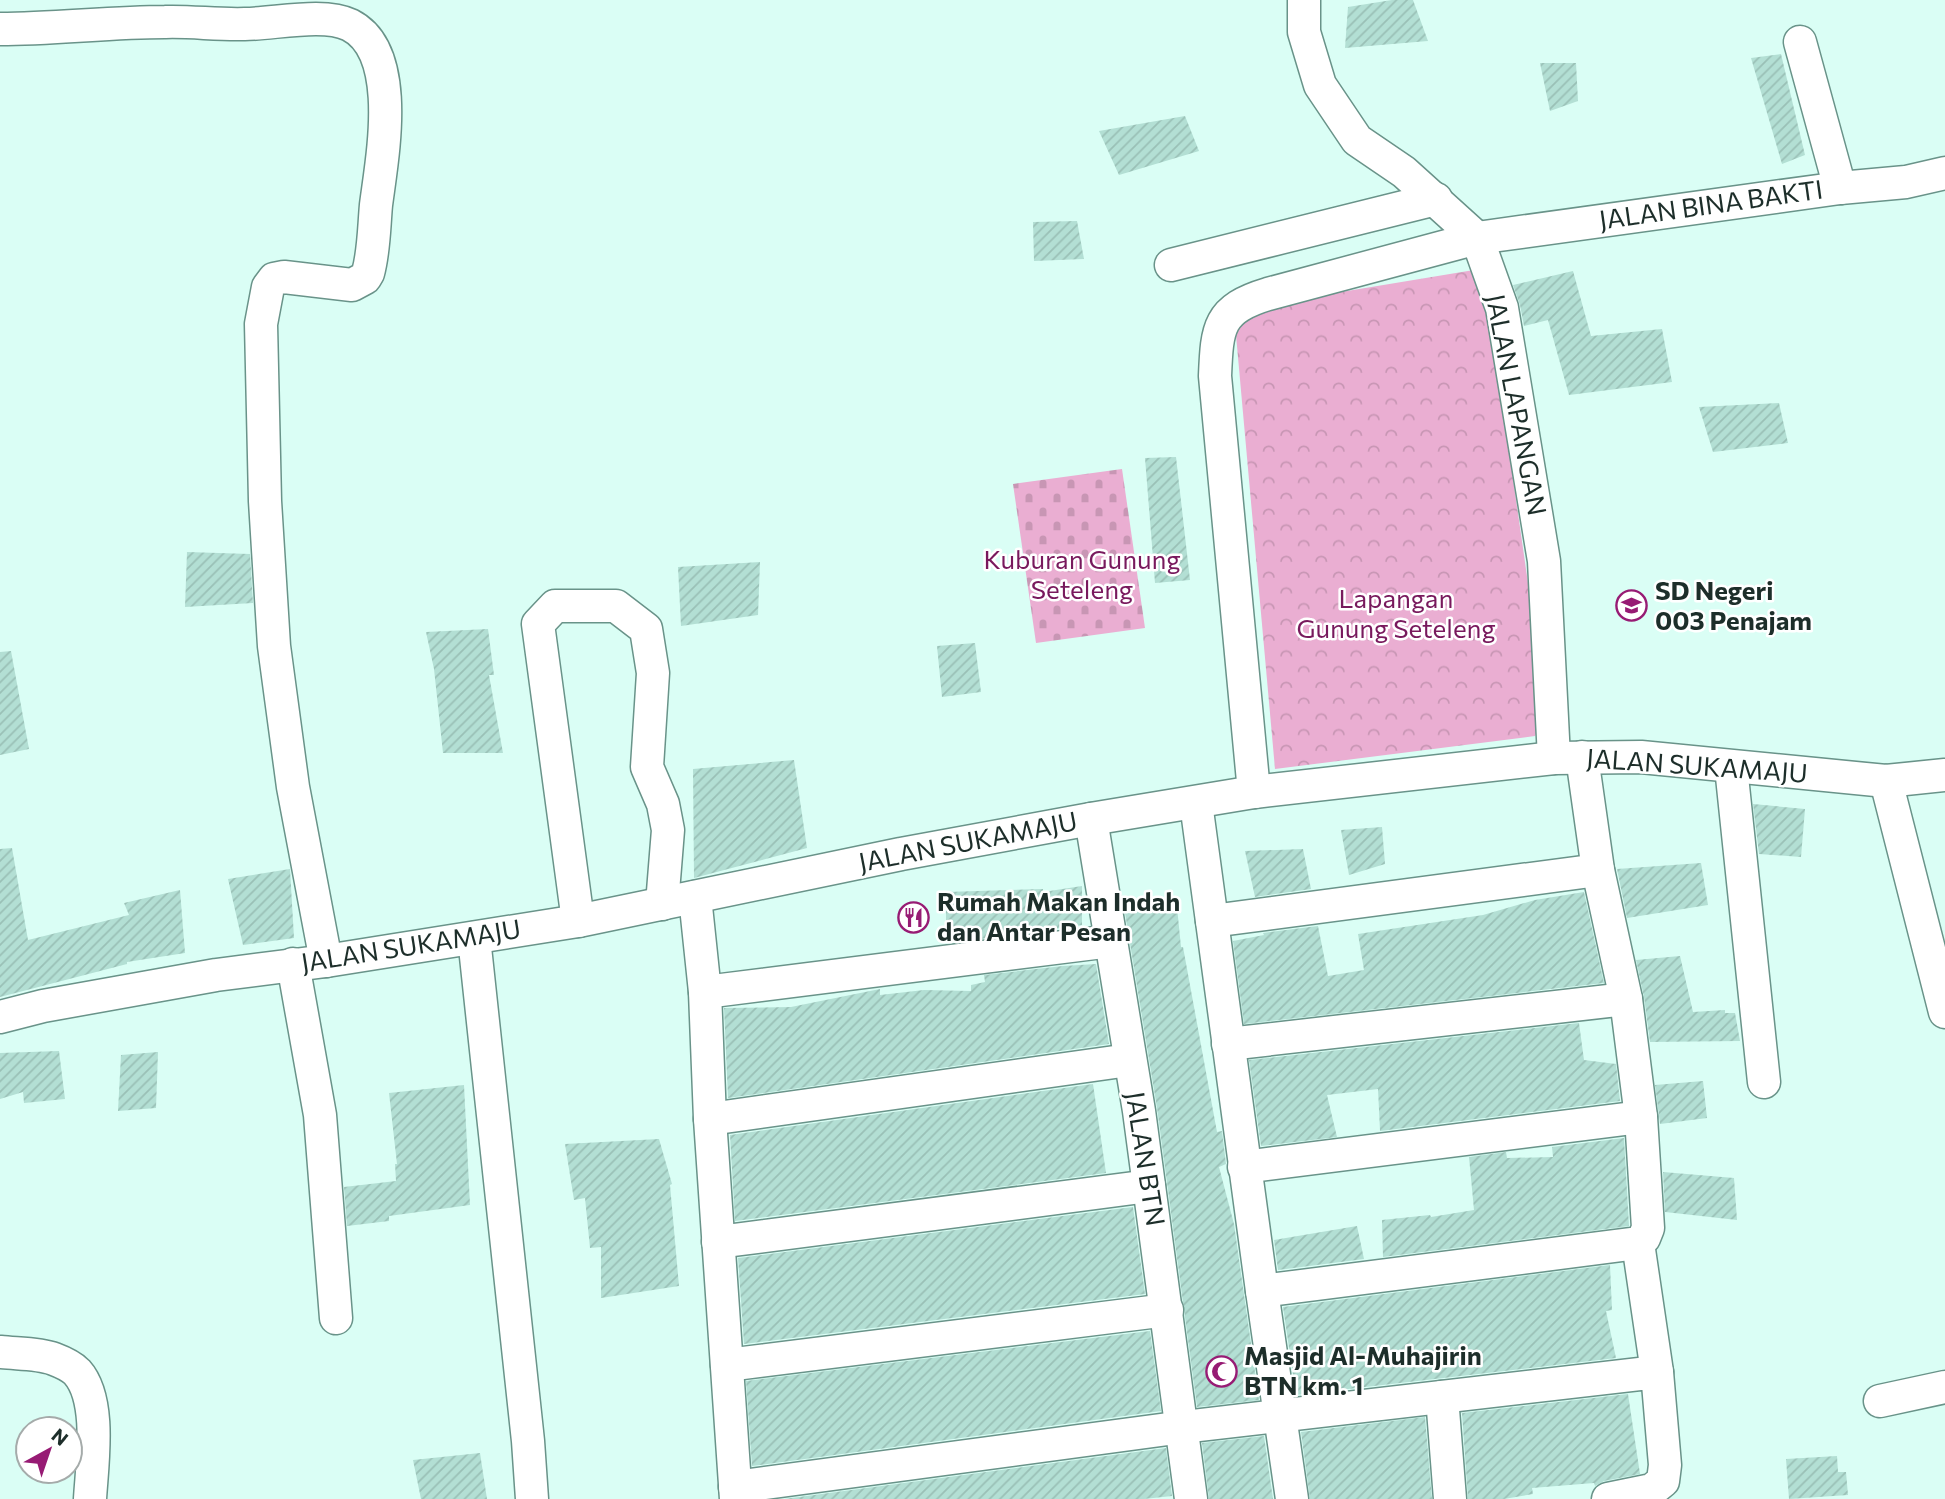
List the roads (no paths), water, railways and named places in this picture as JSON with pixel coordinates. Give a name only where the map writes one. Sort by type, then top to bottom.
[{"type":"street","name":"JALAN LAPANGAN","points":[[1304,0],[1304,32],[1320,85],[1357,141],[1405,172],[1477,238],[1502,308],[1544,561],[1568,757],[1598,870],[1626,999],[1641,1117],[1648,1228],[1644,1238],[1638,1242]]},
{"type":"street","points":[[0,29],[163,11],[244,24],[333,20],[349,25],[362,34],[372,47],[380,70],[386,103],[368,273],[365,278],[352,285],[284,277],[274,279],[268,287],[261,324],[265,501],[274,646],[291,773],[326,961]]},
{"type":"street","points":[[1800,42],[1839,188]]},
{"type":"street","name":"JALAN BINA BAKTI","points":[[1254,792],[1214,376],[1220,329],[1227,316],[1239,304],[1477,238],[1839,188],[1906,182],[1945,173]]},
{"type":"street","points":[[1171,265],[1437,199]]},
{"type":"street","points":[[578,920],[538,624],[555,606],[616,606],[646,629],[653,673],[647,767],[663,804],[668,830],[662,904]]},
{"type":"street","name":"JALAN SUKAMAJU","points":[[0,1017],[43,1006],[293,964],[578,920],[901,854],[1254,792],[1568,757],[1642,757],[1886,781],[1945,775]]},
{"type":"street","points":[[1731,766],[1764,1082]]},
{"type":"street","points":[[1886,781],[1945,1012]]},
{"type":"street","points":[[1196,803],[1244,1167],[1292,1499]]},
{"type":"street","name":"JALAN BTN","points":[[1091,819],[1149,1186],[1191,1499]]},
{"type":"street","points":[[1212,921],[1598,870]]},
{"type":"street","points":[[695,897],[705,992],[710,1119],[736,1493],[1183,1427],[1657,1371]]},
{"type":"street","points":[[474,938],[532,1499]]},
{"type":"street","points":[[705,992],[1111,941]]},
{"type":"street","points":[[293,964],[320,1115],[336,1318]]},
{"type":"street","points":[[1228,1044],[1626,999]]},
{"type":"street","points":[[710,1119],[1129,1060]]},
{"type":"street","points":[[1244,1167],[1641,1117]]},
{"type":"street","points":[[718,1242],[1149,1186]]},
{"type":"street","points":[[1262,1291],[1638,1242],[1657,1371],[1665,1465],[1663,1480],[1652,1490],[1608,1499]]},
{"type":"street","points":[[727,1365],[1167,1310]]},
{"type":"street","points":[[0,1352],[51,1358],[77,1372],[85,1385],[91,1400],[93,1428],[90,1499]]},
{"type":"street","points":[[1880,1401],[1945,1387]]},
{"type":"street","points":[[1442,1397],[1450,1499]]},
{"type":"place","name":"SD Negeri 003 Penajam","points":[[1632,606]]},
{"type":"place","name":"Rumah Makan Indah dan Antar Pesan","points":[[914,917]]},
{"type":"place","name":"Masjid Al-Muhajirin BTN km. 1","points":[[1221,1371]]},
{"type":"park label","name":"Kuburan Gunung Seteleng","points":[[1082,575]]},
{"type":"park label","name":"Lapangan Gunung Seteleng","points":[[1396,614]]}]
